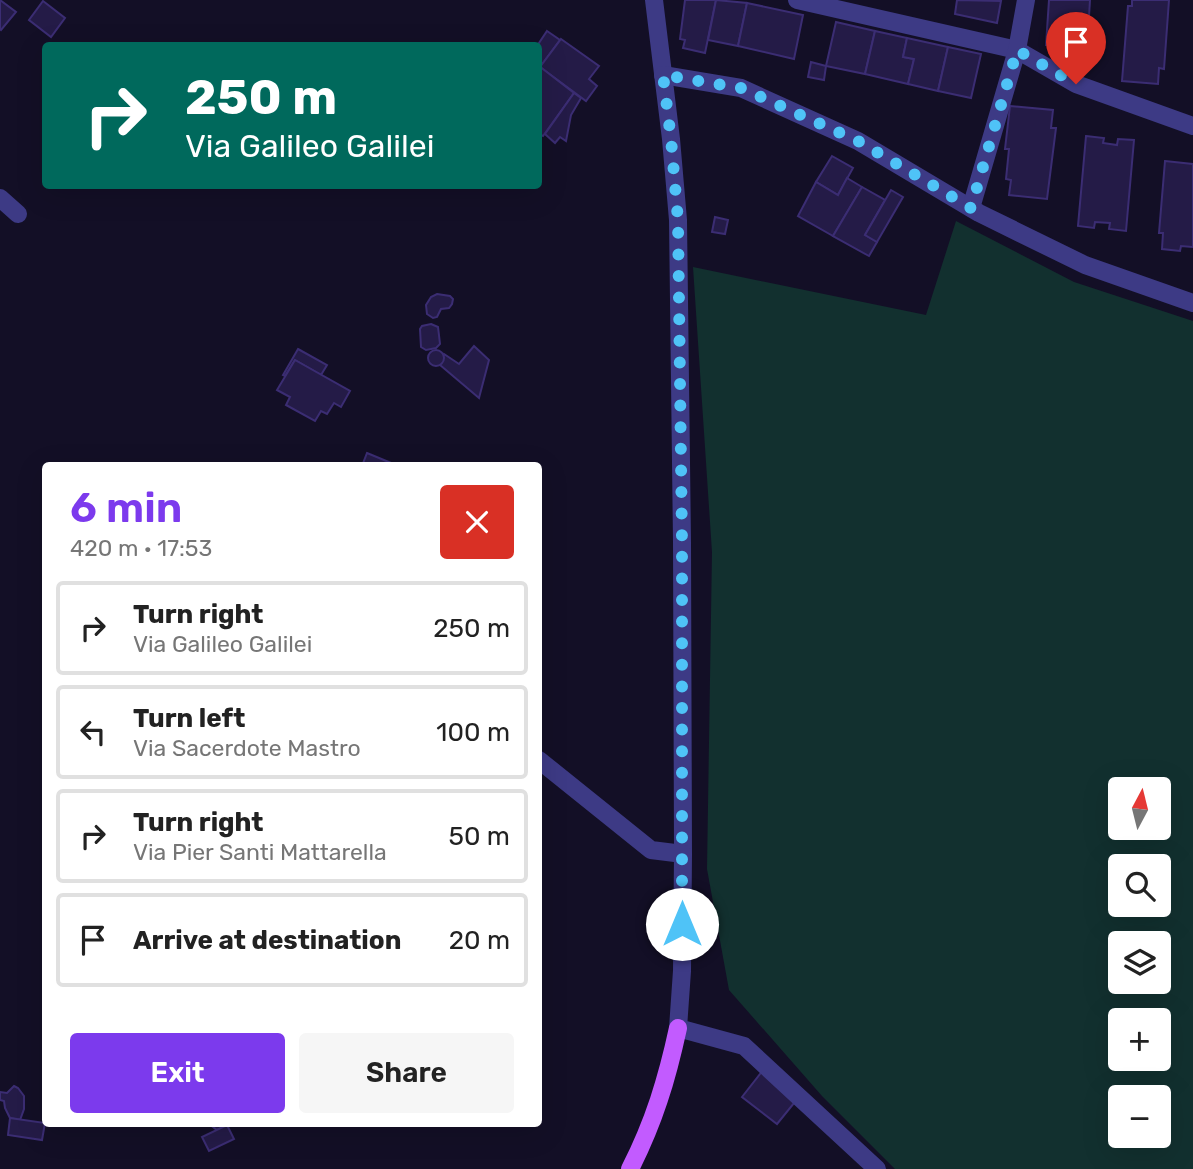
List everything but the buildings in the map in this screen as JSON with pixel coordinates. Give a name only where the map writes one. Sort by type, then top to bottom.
[{"type":"main road","points":[[630,1169],[648,1133],[666,1082],[678,1028]]},
{"type":"street","points":[[654,0],[678,220],[683,854],[682,971],[678,1028],[744,1046],[877,1169]]},
{"type":"street","points":[[797,0],[1017,50],[1076,84],[1193,126]]},
{"type":"street","points":[[971,208],[1017,50],[1026,0]]},
{"type":"street","points":[[663,75],[741,88],[858,141],[971,208],[1085,264],[1193,303]]},
{"type":"street","points":[[0,198],[18,214]]},
{"type":"street","points":[[542,762],[650,850],[683,854]]},
{"type":"green space","points":[[956,221],[1074,282],[1193,321],[1193,1169],[895,1169],[822,1096],[729,990],[707,869],[712,552],[693,267],[926,315]]},
{"type":"route","points":[[682,924],[682,542],[678,220],[663,75],[741,88],[858,141],[971,208],[1017,50],[1076,84]]}]
